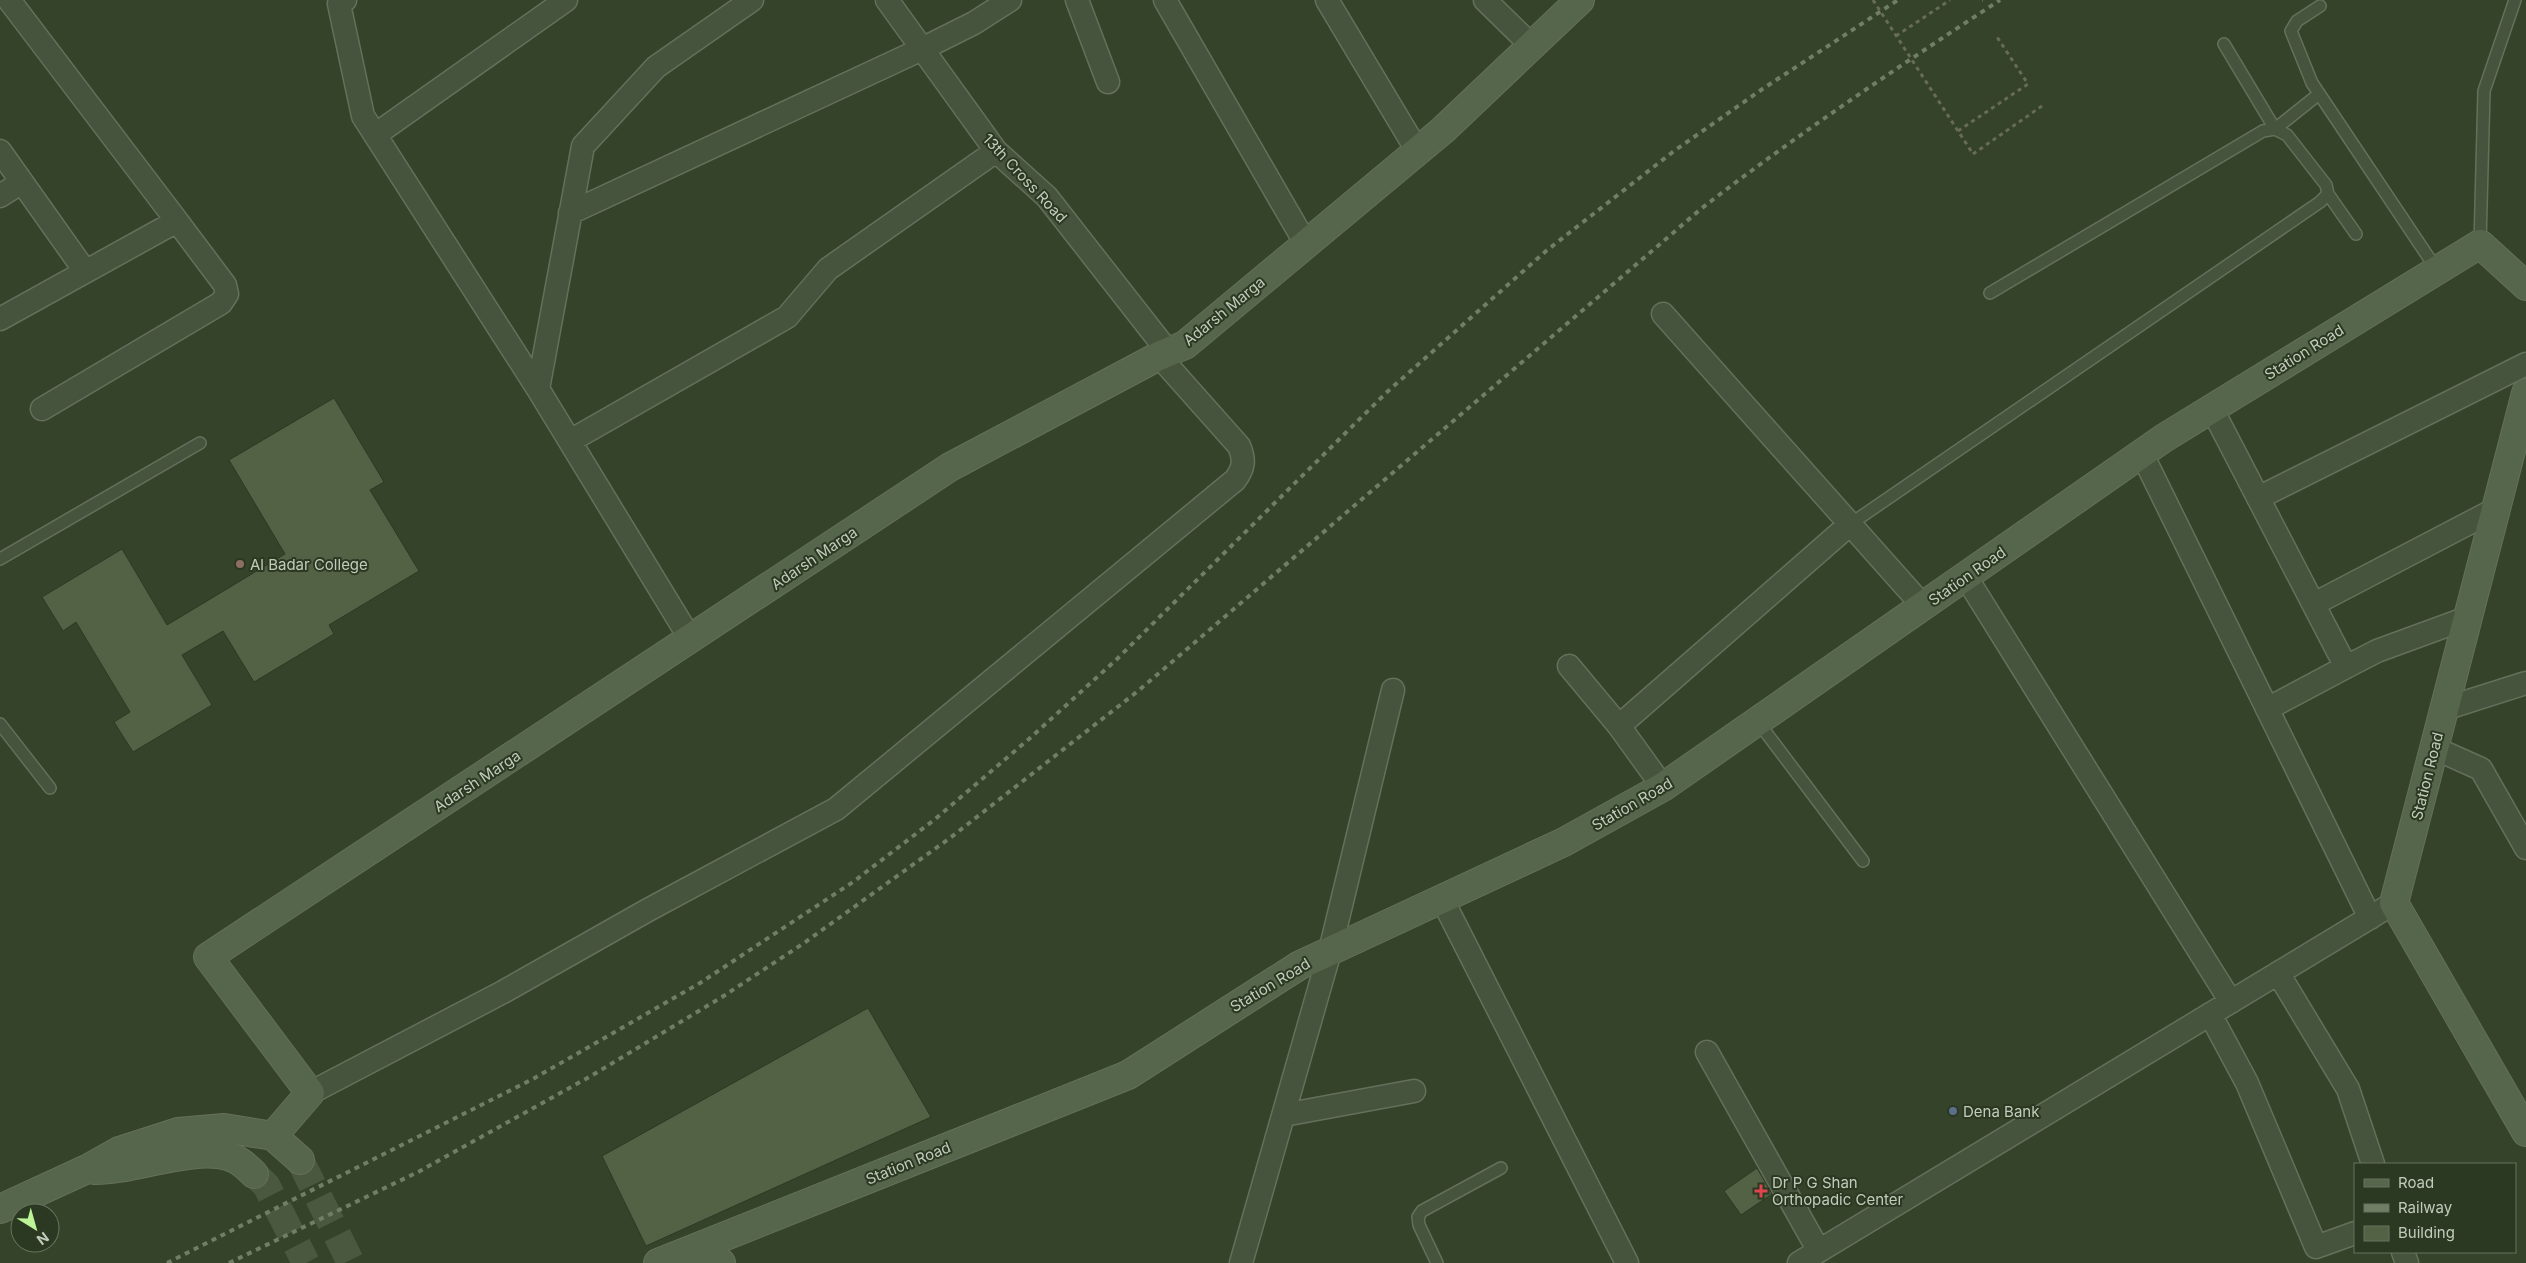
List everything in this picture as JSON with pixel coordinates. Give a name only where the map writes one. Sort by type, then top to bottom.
[{"type":"main road","name":"Adarsh Marga","points":[[310,1094],[208,957],[950,468],[1184,345],[1418,152],[1580,0]]},
{"type":"main road","name":"Station Road","points":[[665,1260],[1128,1075],[1300,965],[1564,842],[1663,787],[2142,454],[2480,244]]},
{"type":"main road","points":[[2480,244],[2526,286]]},
{"type":"main road","name":"Station Road","points":[[2394,903],[2526,393]]},
{"type":"main road","points":[[2394,903],[2526,1132]]},
{"type":"main road","points":[[273,1136],[310,1094]]},
{"type":"main road","points":[[0,1209],[87,1169],[127,1147],[178,1132],[224,1128],[273,1136],[300,1160]]},
{"type":"main road","points":[[87,1169],[110,1170],[174,1157],[220,1155],[233,1158],[254,1174]]},
{"type":"main road","points":[[665,1260],[721,1263]]},
{"type":"street","points":[[9,0],[177,220],[224,285],[227,294],[221,303],[42,409]]},
{"type":"street","points":[[345,0],[339,4],[362,116],[538,389],[691,640]]},
{"type":"street","points":[[375,135],[566,0]]},
{"type":"street","points":[[538,389],[583,146],[656,67],[752,0]]},
{"type":"street","name":"13th Cross Road","points":[[310,1094],[502,992],[648,910],[836,809],[1236,480],[1243,470],[1244,457],[1239,446],[1164,354],[1047,196],[996,152],[887,0]]},
{"type":"street","points":[[570,213],[922,49],[974,23],[1010,0]]},
{"type":"street","points":[[1077,0],[1108,82]]},
{"type":"street","points":[[1166,0],[1306,244]]},
{"type":"street","points":[[1327,0],[1418,152]]},
{"type":"street","points":[[1485,0],[1532,46]]},
{"type":"street","points":[[0,151],[86,271]]},
{"type":"street","points":[[570,441],[787,317],[828,269],[996,152]]},
{"type":"street","points":[[0,196],[22,182]]},
{"type":"street","points":[[0,319],[177,220]]},
{"type":"street","points":[[1663,314],[1923,606]]},
{"type":"street","points":[[2258,498],[2526,364]]},
{"type":"street","points":[[2212,409],[2346,667]]},
{"type":"street","points":[[2142,454],[2370,918]]},
{"type":"street","points":[[2314,604],[2496,509]]},
{"type":"street","points":[[1619,726],[1849,525]]},
{"type":"street","points":[[1966,577],[2231,1002]]},
{"type":"street","points":[[2267,709],[2377,651],[2467,618]]},
{"type":"street","points":[[1569,666],[1619,726],[1663,787]]},
{"type":"street","points":[[2444,709],[2526,683]]},
{"type":"street","points":[[1242,1263],[1330,951],[1393,690]]},
{"type":"street","points":[[2434,748],[2481,770],[2526,848]]},
{"type":"street","points":[[1442,899],[1627,1263]]},
{"type":"street","points":[[1799,1263],[2394,903]]},
{"type":"street","points":[[2278,973],[2348,1088],[2373,1163]]},
{"type":"street","points":[[2210,1014],[2247,1083],[2316,1248],[2354,1233]]},
{"type":"street","points":[[1708,1052],[1819,1251]]},
{"type":"street","points":[[1284,1115],[1414,1091]]},
{"type":"lane","points":[[2480,244],[2484,91],[2515,0]]},
{"type":"lane","points":[[2320,6],[2297,21],[2290,31],[2304,66],[2319,94],[2436,270]]},
{"type":"lane","points":[[2224,44],[2275,129],[2286,135],[2326,185],[2328,194],[2356,234]]},
{"type":"lane","points":[[1990,293],[2263,131],[2275,129],[2319,94]]},
{"type":"lane","points":[[1849,525],[2320,202],[2328,194]]},
{"type":"lane","points":[[0,559],[200,443]]},
{"type":"lane","points":[[1758,722],[1864,862]]},
{"type":"lane","points":[[0,724],[50,788]]},
{"type":"lane","points":[[1437,1263],[1419,1225],[1418,1217],[1422,1211],[1501,1168]]},
{"type":"path","points":[[1873,0],[1973,154],[2042,106]]},
{"type":"path","points":[[1896,36],[1950,0]]},
{"type":"path","points":[[1958,130],[2028,84],[1997,37]]},
{"type":"building","points":[[334,398],[384,482],[370,490],[419,571],[329,625],[334,634],[254,682],[223,631],[182,655],[212,705],[133,752],[114,722],[130,712],[76,622],[63,631],[42,597],[122,549],[167,625],[285,554],[229,460]]},
{"type":"building","points":[[868,1008],[931,1117],[646,1246],[602,1156]]},
{"type":"building","points":[[1757,1168],[1772,1194],[1741,1215],[1724,1191]]},
{"type":"tunnel","points":[[300,1160],[351,1263]]},
{"type":"tunnel","points":[[254,1174],[266,1185],[306,1263]]},
{"type":"railway","points":[[167,1263],[533,1079],[700,983],[853,882],[934,820],[1029,739],[1117,659],[1387,392],[1546,251],[1674,151],[1761,90],[1898,0]]},
{"type":"railway","points":[[229,1263],[418,1172],[591,1076],[722,997],[804,943],[950,838],[1138,691],[1702,208],[1849,101],[2000,0]]},
{"type":"place","name":"Al Badar College","points":[[240,564]]},
{"type":"place","name":"Dena Bank","points":[[1953,1111]]},
{"type":"place","name":"Dr P G Shan Orthopadic Center","points":[[1761,1191]]}]
